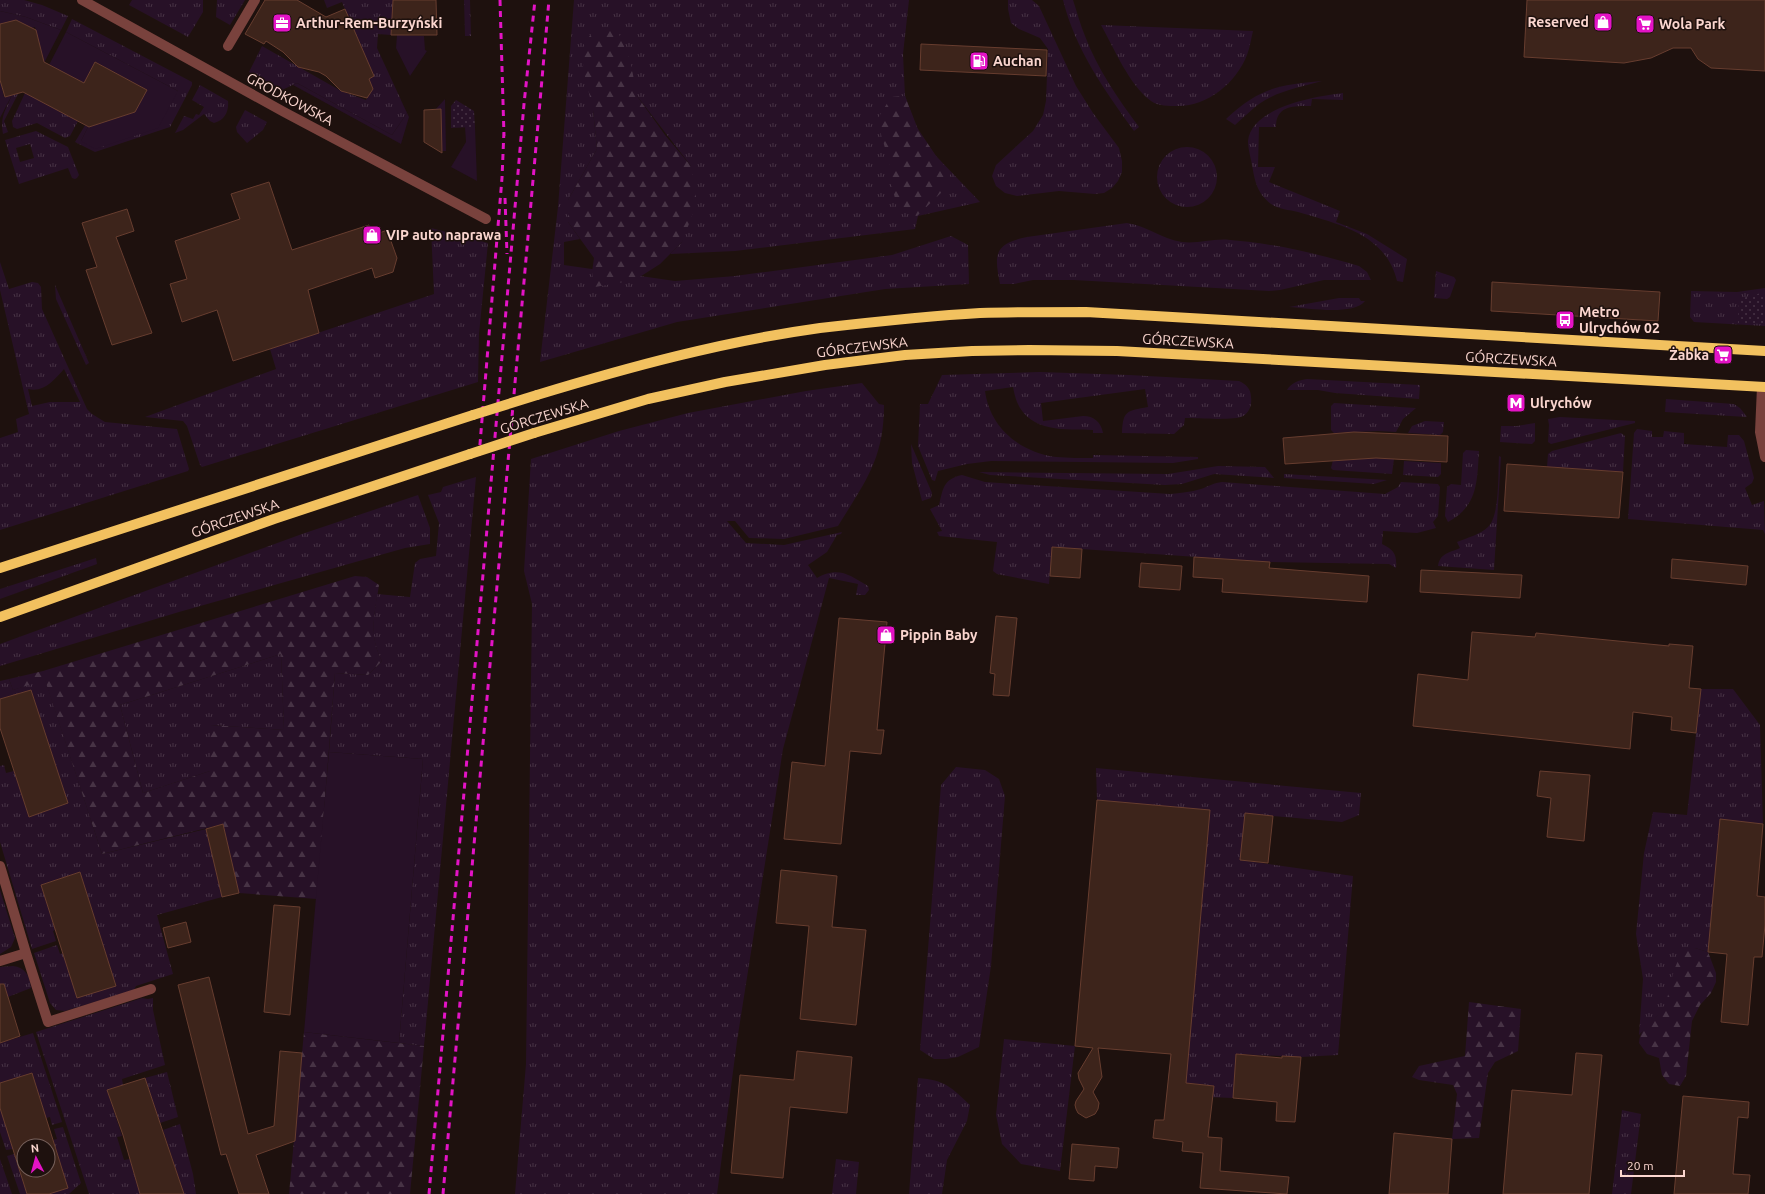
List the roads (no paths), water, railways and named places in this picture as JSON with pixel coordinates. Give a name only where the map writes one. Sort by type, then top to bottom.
[{"type":"main road","name":"GÓRCZEWSKA","points":[[0,568],[537,395],[646,364],[737,343],[818,328],[980,313],[1086,312],[1765,351]]},
{"type":"main road","name":"GÓRCZEWSKA","points":[[0,617],[274,519],[534,433],[648,399],[770,374],[905,355],[972,351],[1117,351],[1764,387]]},
{"type":"street","name":"GRODKOWSKA","points":[[82,0],[278,108],[486,219]]},
{"type":"street","points":[[228,46],[256,0]]},
{"type":"street","points":[[1764,387],[1760,432],[1765,457]]},
{"type":"street","points":[[0,866],[48,1022],[151,989]]},
{"type":"street","points":[[0,961],[26,952]]},
{"type":"railway","points":[[500,0],[504,136]]},
{"type":"railway","points":[[429,1194],[524,104],[535,0]]},
{"type":"railway","points":[[443,1194],[549,0]]},
{"type":"railway","points":[[479,456],[502,178],[504,130]]},
{"type":"railway","points":[[505,198],[507,254]]},
{"type":"place","name":"Reserved","points":[[1603,22]]},
{"type":"place","name":"Arthur-Rem-Burzyński","points":[[282,23]]},
{"type":"place","name":"Wola Park","points":[[1645,24]]},
{"type":"place","name":"Auchan","points":[[979,61]]},
{"type":"place","name":"VIP auto naprawa","points":[[372,235]]},
{"type":"place","name":"Metro Ulrychów 02","points":[[1565,320]]},
{"type":"place","name":"Żabka","points":[[1723,355]]},
{"type":"place","name":"Ulrychów","points":[[1516,403]]},
{"type":"place","name":"Pippin Baby","points":[[886,635]]}]
